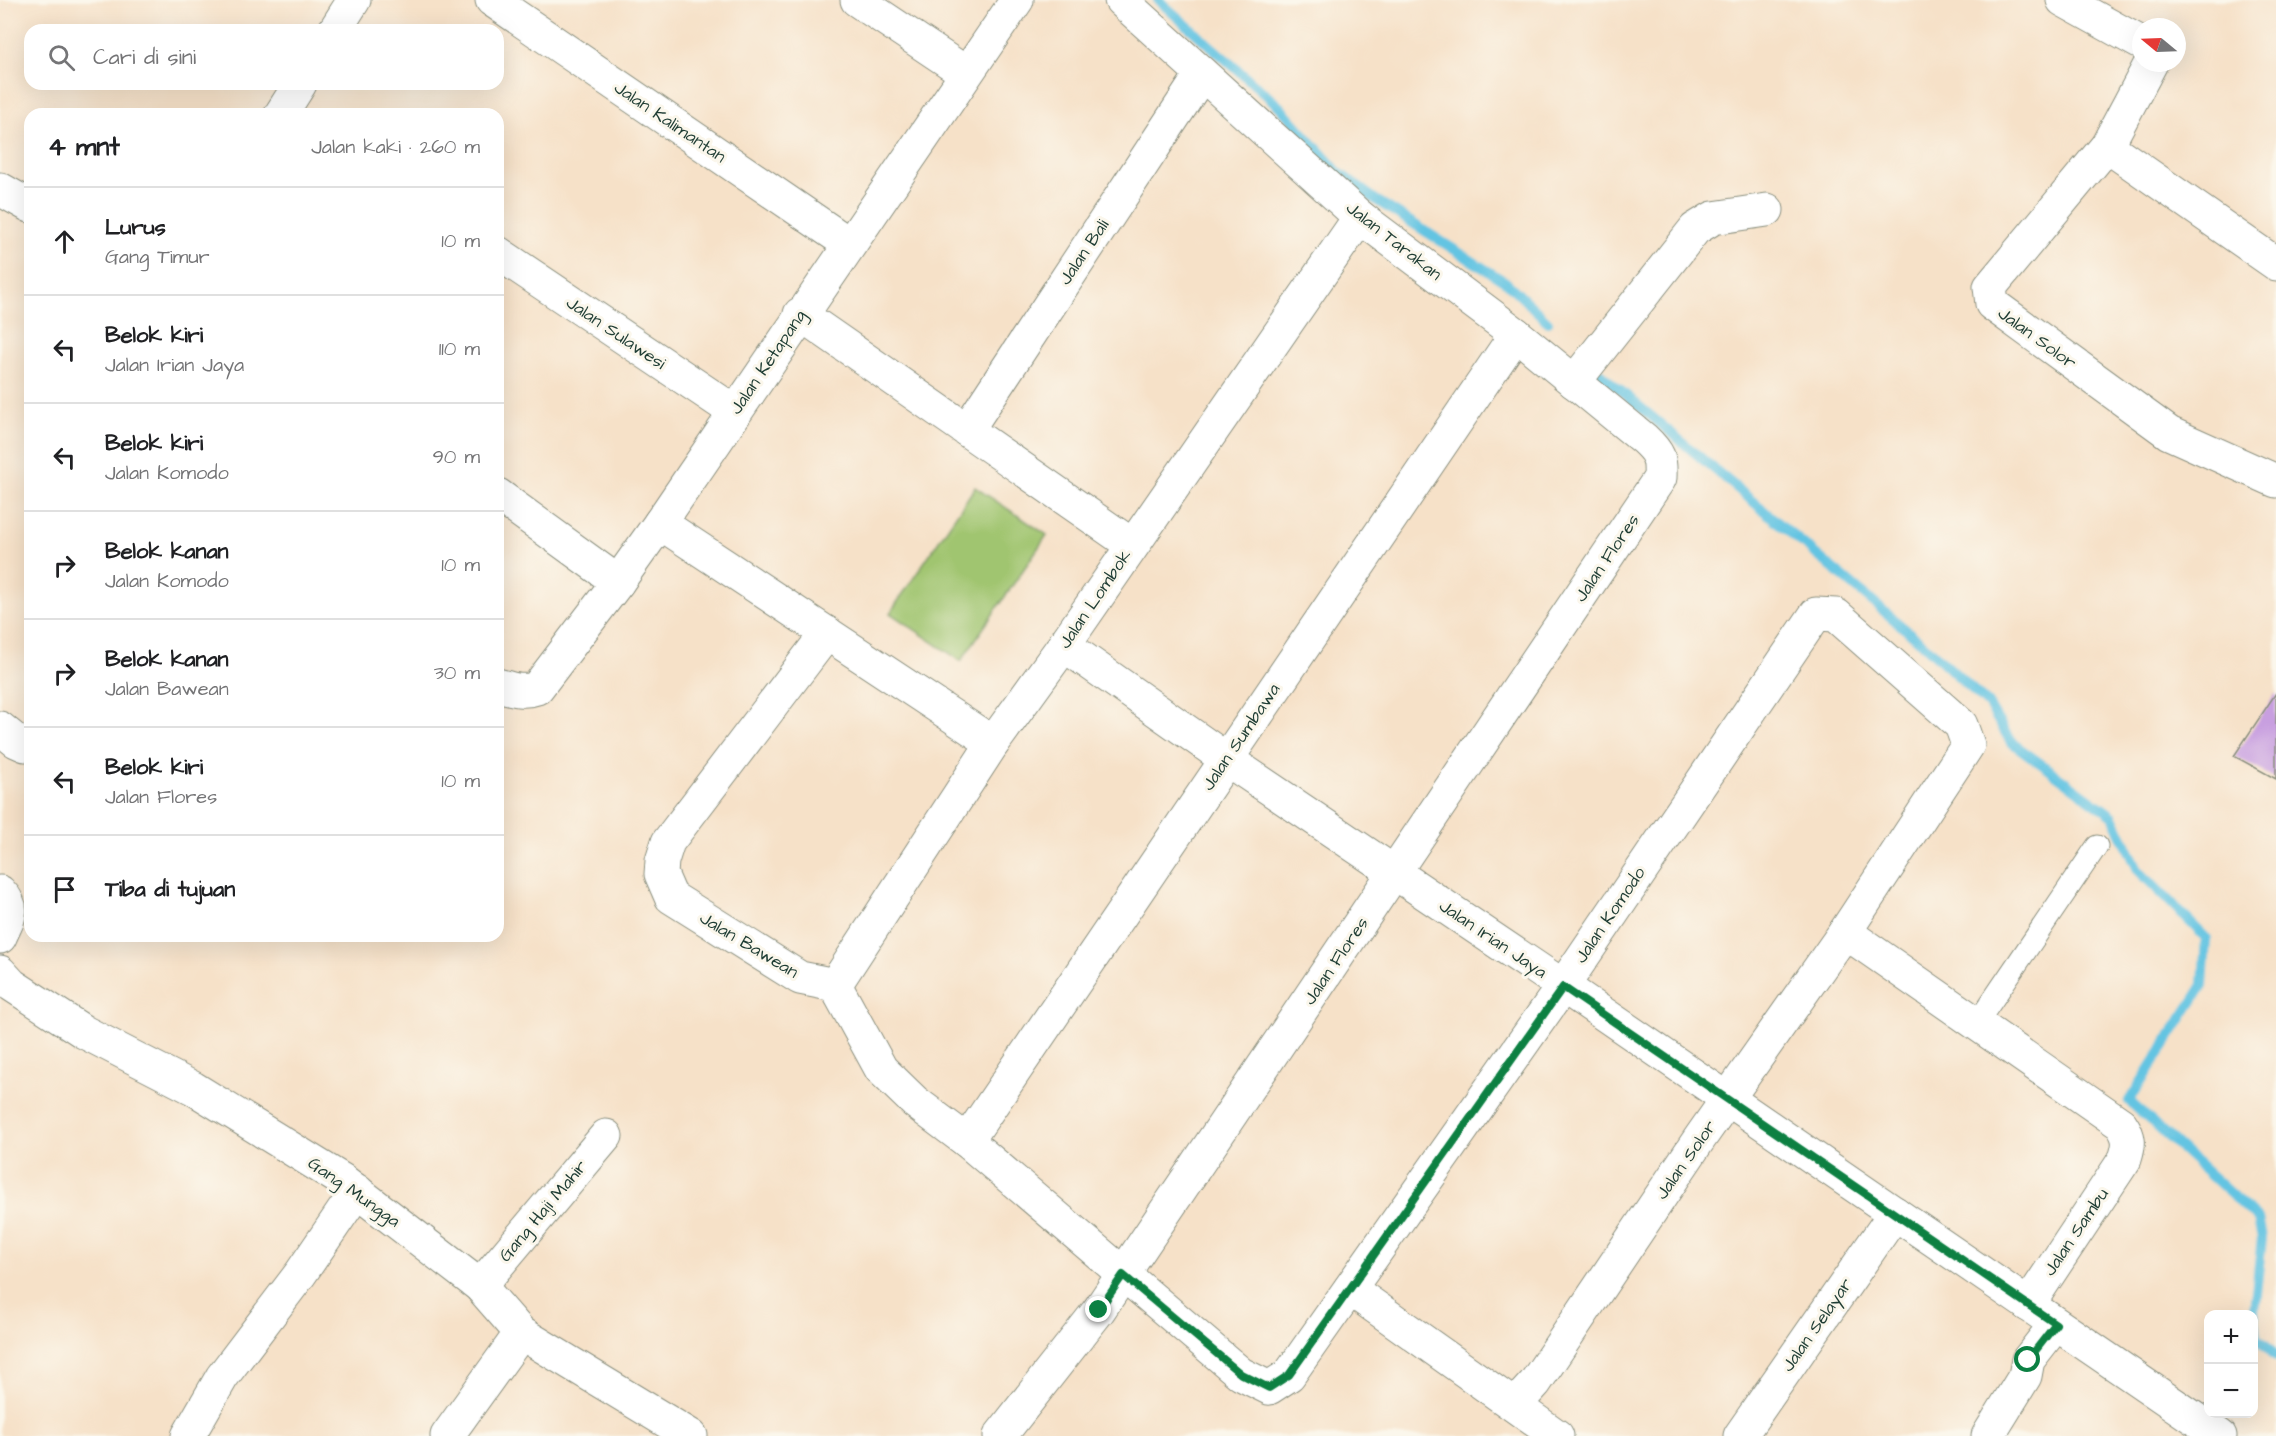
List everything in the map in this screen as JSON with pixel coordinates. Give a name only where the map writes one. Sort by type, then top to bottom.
[{"type":"street","points":[[339,24],[354,0]]},
{"type":"street","name":"Jalan Kalimantan","points":[[492,0],[849,244]]},
{"type":"street","points":[[857,0],[966,73]]},
{"type":"street","name":"Jalan Ketapang","points":[[504,686],[528,692],[537,688],[618,582],[1017,0]]},
{"type":"street","name":"Jalan Tarakan","points":[[1120,0],[1360,217],[1516,334],[1655,450],[1661,461],[1660,478]]},
{"type":"street","points":[[2063,0],[2132,38]]},
{"type":"street","name":"Jalan Solor","points":[[2146,72],[2107,146],[1990,287],[1992,304],[2169,433],[2276,481]]},
{"type":"street","name":"Jalan Bali","points":[[966,430],[1202,74]]},
{"type":"street","points":[[2107,146],[2276,264]]},
{"type":"street","points":[[0,189],[24,203]]},
{"type":"street","points":[[1574,382],[1695,229],[1713,218],[1767,210]]},
{"type":"street","name":"Jalan Lombok","points":[[835,985],[993,743],[1064,645],[1360,217]]},
{"type":"street","name":"Jalan Sulawesi","points":[[504,258],[735,412]]},
{"type":"street","points":[[800,314],[1132,545]]},
{"type":"street","name":"Jalan Sumbawa","points":[[967,1141],[1516,334]]},
{"type":"street","name":"Jalan Flores","points":[[1000,1436],[1099,1310],[1396,873],[1660,478]]},
{"type":"street","points":[[504,499],[618,582]]},
{"type":"street","points":[[660,523],[993,743]]},
{"type":"street","name":"Jalan Komodo","points":[[1123,1275],[1241,1374],[1269,1388],[1289,1375],[1563,987],[1816,614],[1836,615],[1961,725],[1968,746]]},
{"type":"street","name":"Jalan Bawean","points":[[827,633],[679,825],[668,842],[662,861],[661,874],[671,897],[800,978],[835,985]]},
{"type":"street","name":"Jalan Irian Jaya","points":[[1064,645],[1226,759],[2220,1436]]},
{"type":"street","points":[[0,728],[24,745]]},
{"type":"street","name":"Jalan Solor","points":[[1515,1405],[1535,1383],[1700,1138],[1845,932],[1968,746]]},
{"type":"street","points":[[0,892],[10,904],[10,913],[0,937]]},
{"type":"street","points":[[1845,932],[1977,1023]]},
{"type":"street","name":"Gang Mungga","points":[[0,972],[12,985],[84,1032],[193,1088],[357,1191],[480,1286],[521,1333],[672,1431]]},
{"type":"street","points":[[835,985],[881,1069],[915,1102],[967,1141],[1123,1275]]},
{"type":"street","name":"Jalan Sambu","points":[[1977,1023],[2121,1124],[2128,1134],[2130,1145],[2125,1159],[2028,1305]]},
{"type":"street","name":"Gang Haji Mahir","points":[[480,1286],[606,1136]]},
{"type":"street","points":[[188,1436],[222,1377],[301,1273],[357,1191]]},
{"type":"street","name":"Jalan Selayar","points":[[1740,1436],[1895,1213]]},
{"type":"street","points":[[1350,1289],[1557,1436]]},
{"type":"street","points":[[1988,1436],[2025,1376],[2036,1367],[2060,1326]]},
{"type":"street","points":[[447,1436],[521,1333]]},
{"type":"lane","points":[[1977,1023],[2097,846]]},
{"type":"green space","points":[[975,487],[1047,535],[961,661],[890,613]]},
{"type":"building","points":[[2276,693],[2276,779],[2234,756]]},
{"type":"waterway","points":[[1158,0],[1280,107],[1338,172],[1376,200],[1507,283],[1548,322]]},
{"type":"waterway","points":[[1596,370],[1929,649],[1988,704],[2011,742],[2113,816],[2138,870],[2206,938],[2203,985],[2129,1101],[2258,1219],[2262,1238],[2254,1311],[2257,1338],[2276,1356]]},
{"type":"route","points":[[1099,1310],[1123,1275],[1241,1374],[1269,1388],[1289,1375],[1563,987],[2056,1324],[2028,1360]]}]
